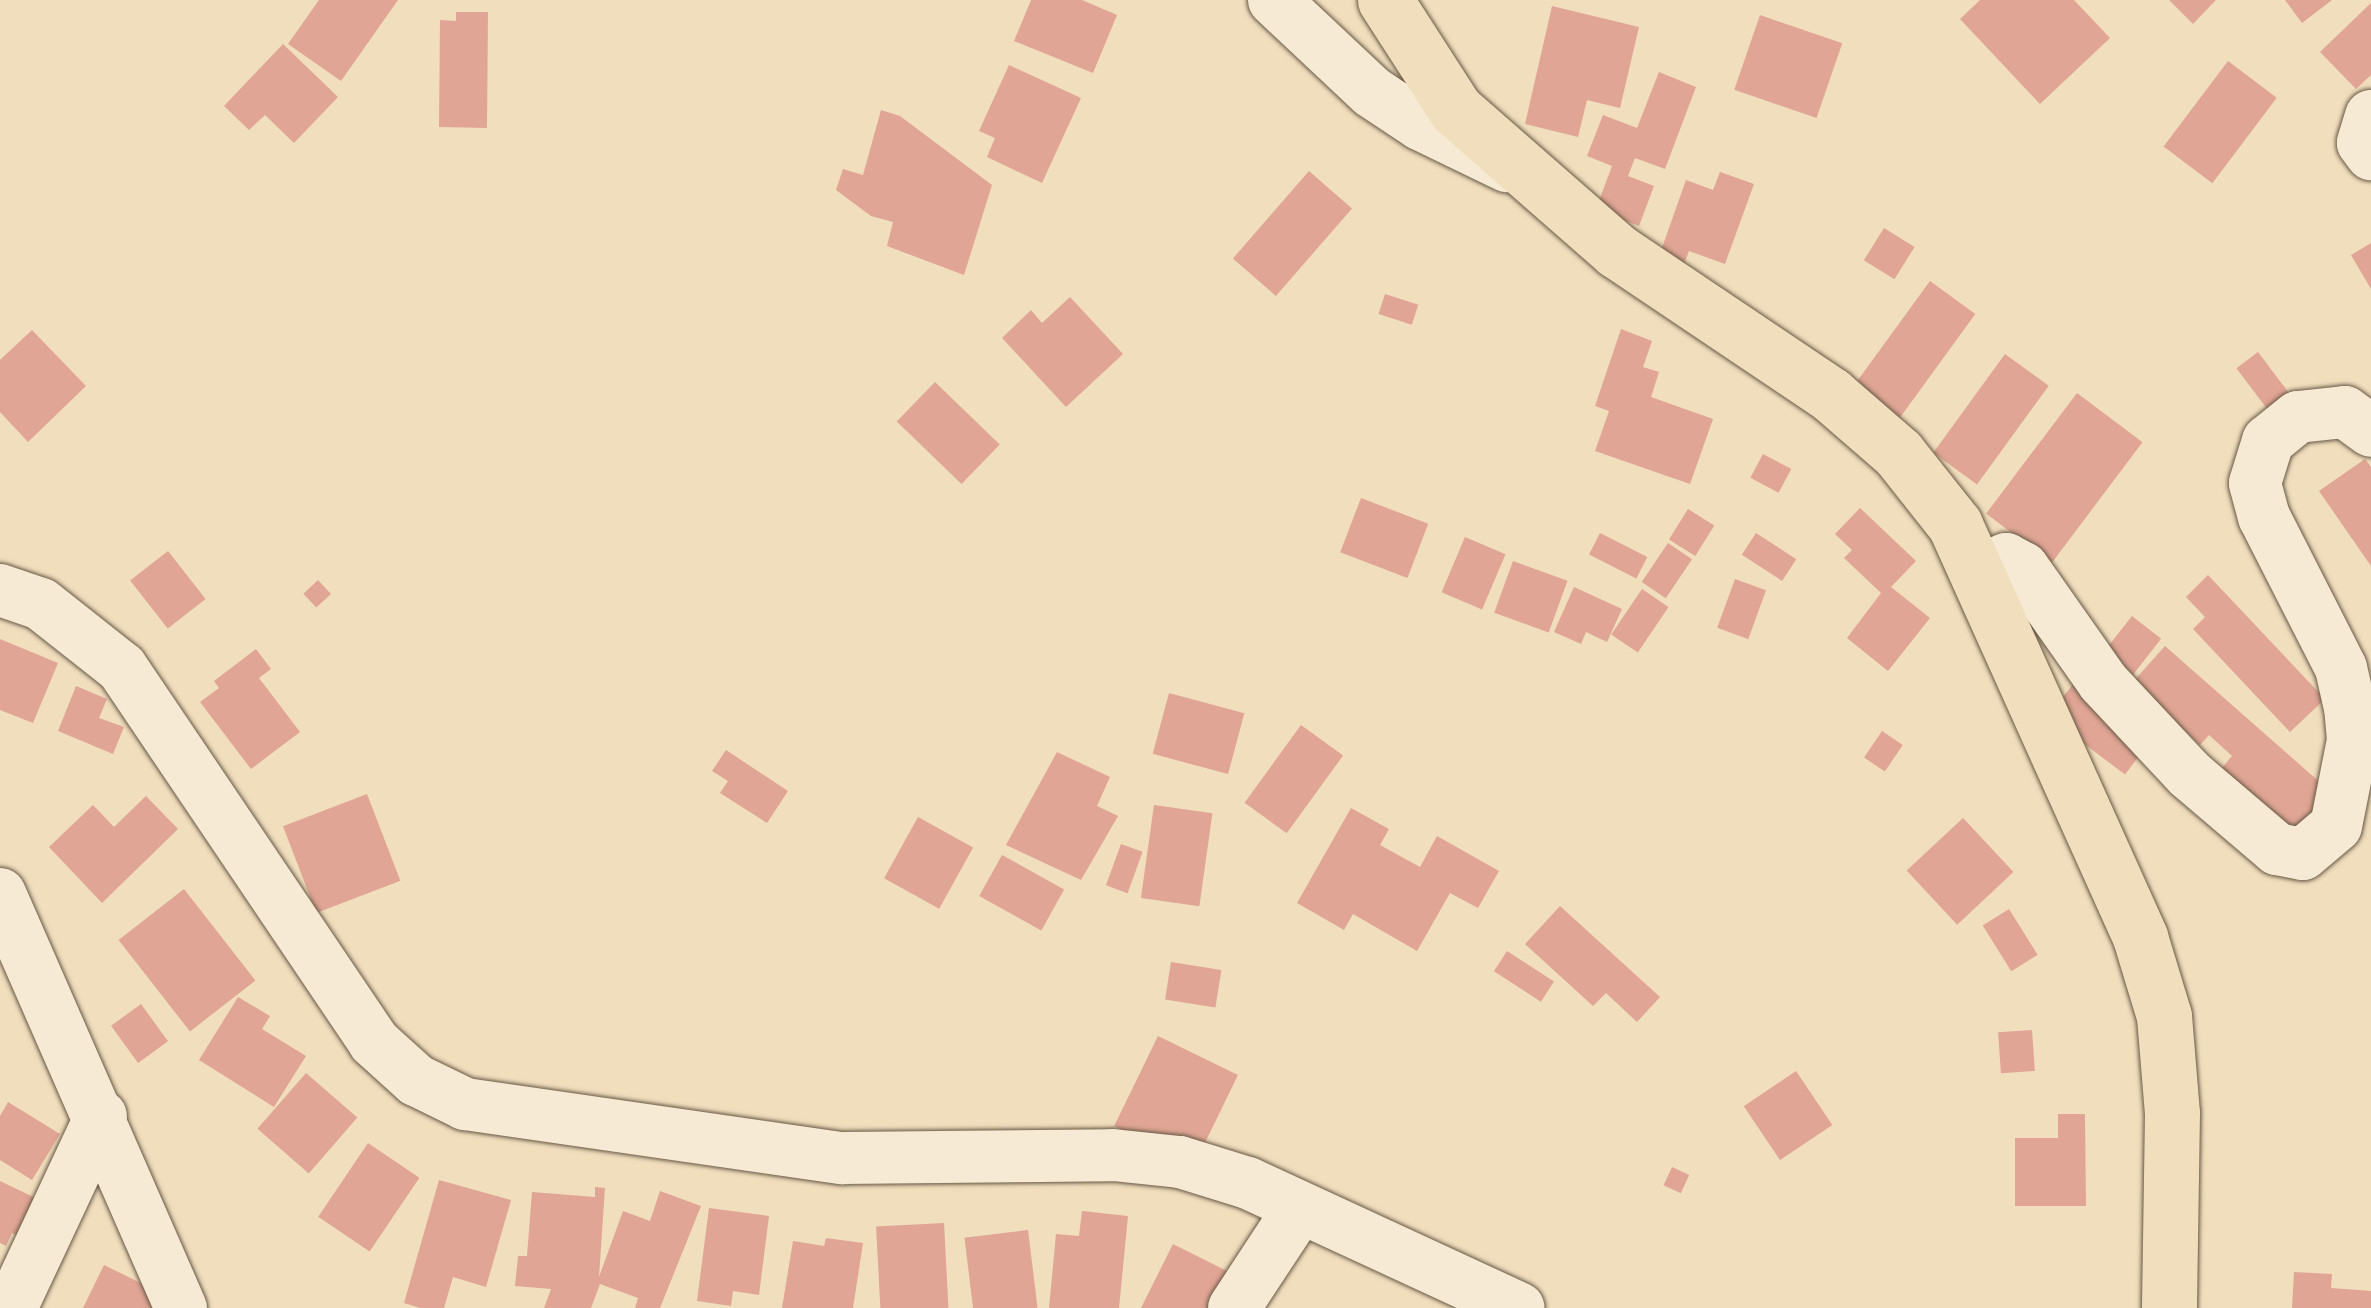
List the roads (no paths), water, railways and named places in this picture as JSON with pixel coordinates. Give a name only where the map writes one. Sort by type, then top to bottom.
[{"type":"main road","points":[[1385,0],[1456,110],[1617,251],[1830,394],[1898,453],[1955,525],[2140,937],[2164,1016],[2172,1113],[2169,1308]]},
{"type":"street","points":[[1274,0],[1372,92],[1420,124],[1530,177]]},
{"type":"street","points":[[2371,116],[2363,144],[2371,154]]},
{"type":"street","points":[[1976,572],[2006,559],[2023,568],[2103,682],[2178,762],[2277,850],[2302,854],[2336,826],[2353,740],[2350,708],[2341,668],[2264,518],[2255,483],[2268,440],[2298,416],[2345,412],[2371,431]]},
{"type":"street","points":[[0,590],[41,604],[122,668],[374,1042],[416,1080],[465,1104],[842,1158],[1113,1155],[1180,1162],[1299,1209],[1520,1308]]},
{"type":"street","points":[[0,894],[101,1116],[181,1308]]},
{"type":"street","points":[[11,1308],[101,1116]]},
{"type":"street","points":[[1234,1308],[1299,1209]]}]
